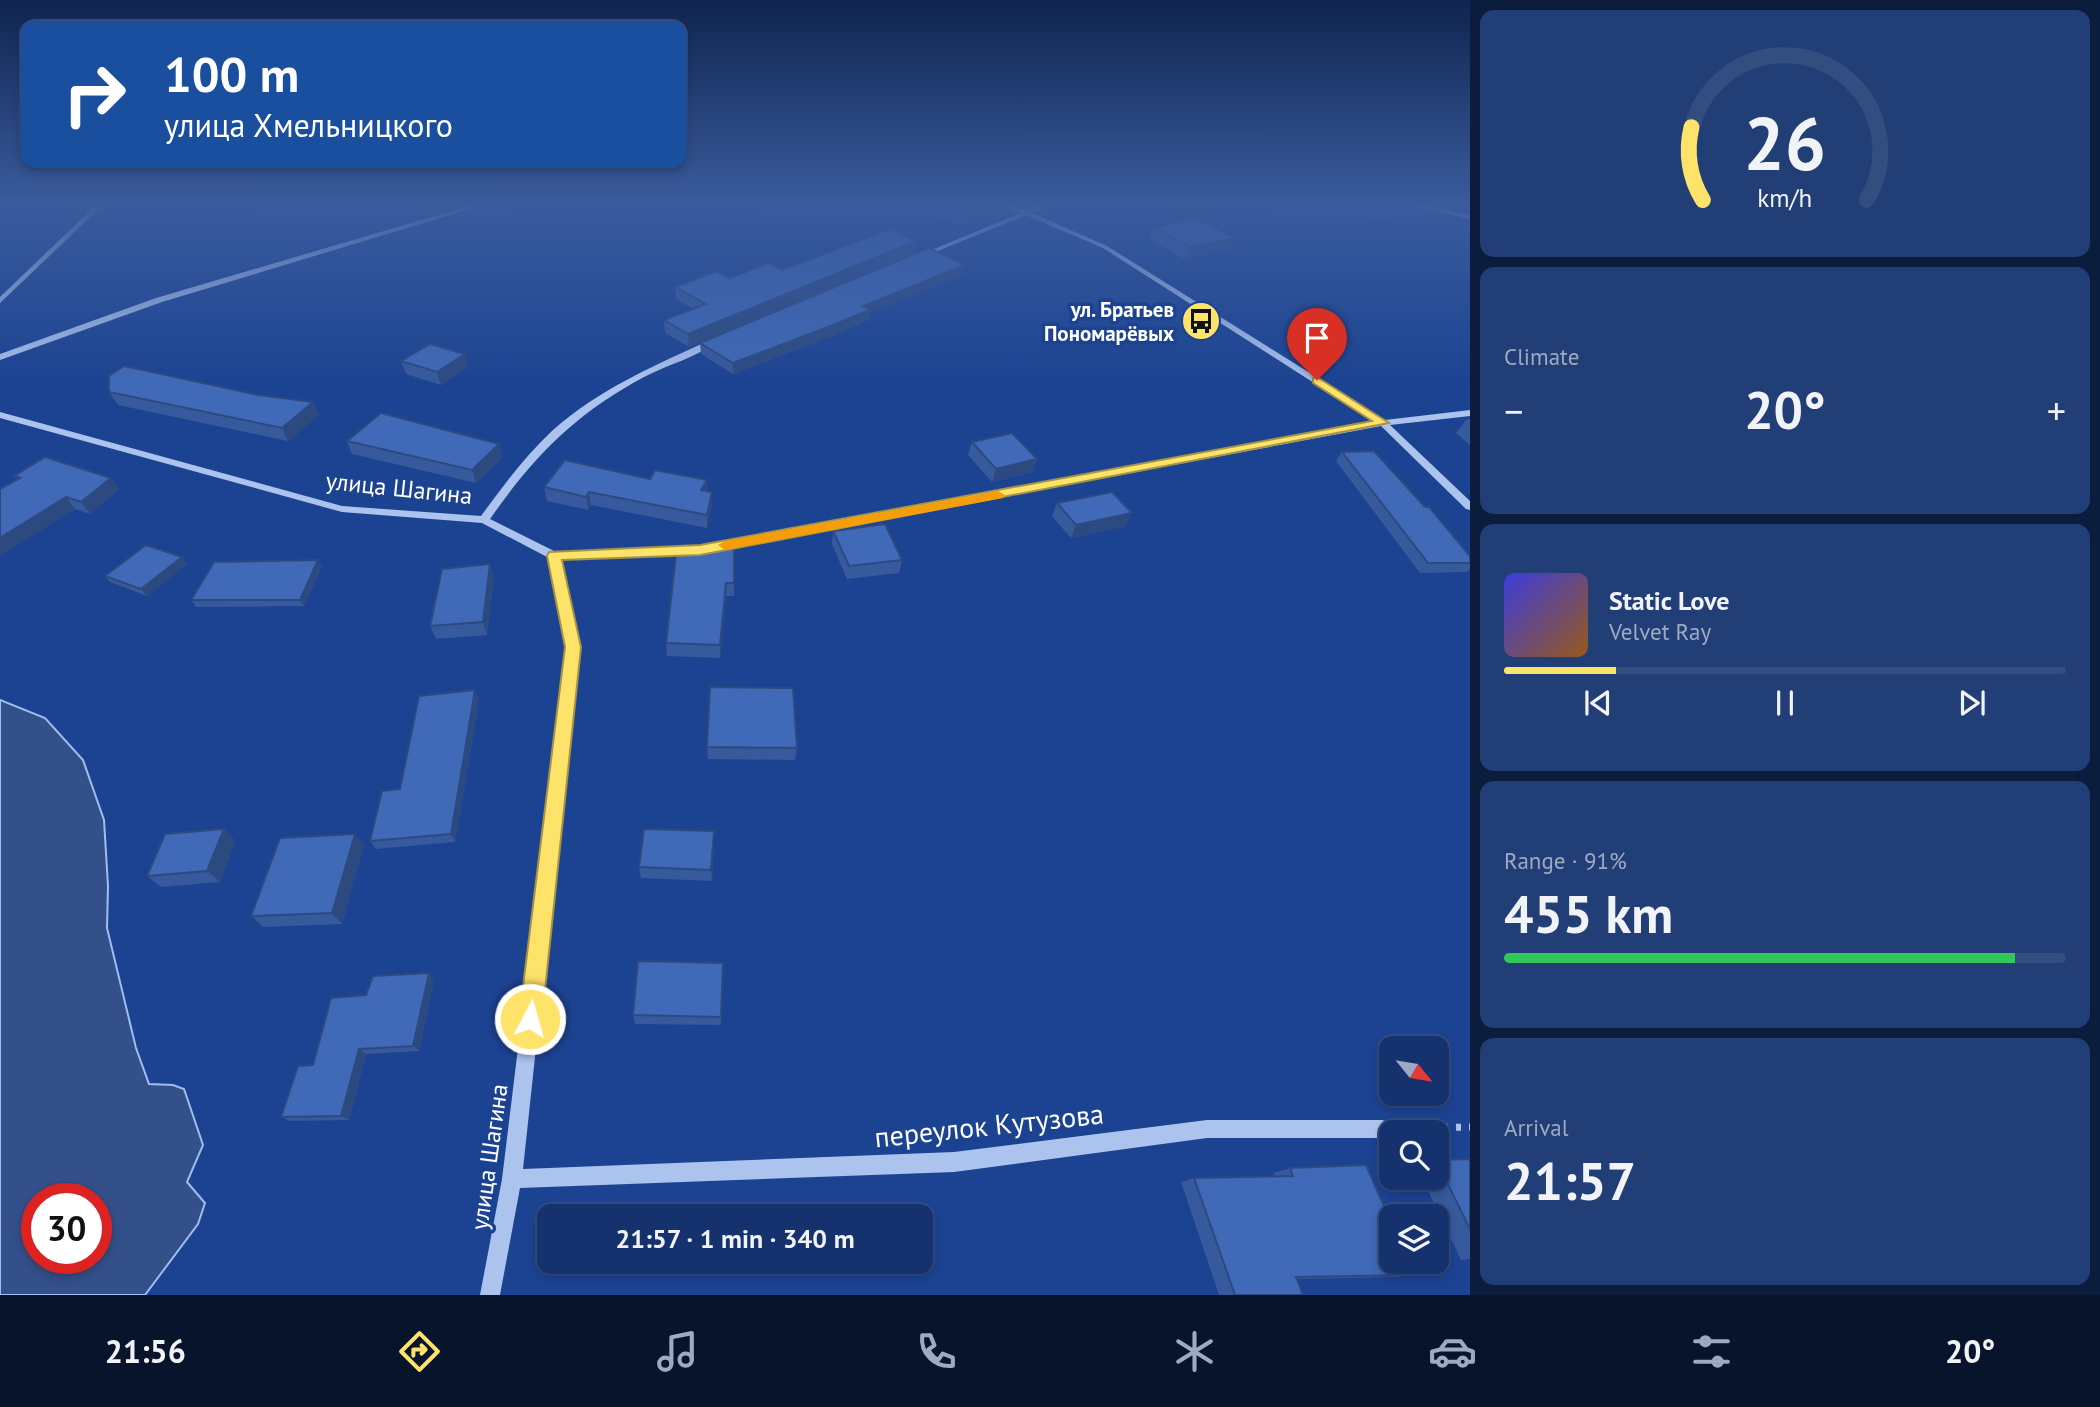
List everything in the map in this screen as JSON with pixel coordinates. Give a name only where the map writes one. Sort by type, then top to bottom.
[{"type":"street","points":[[0,301],[39,263]]},
{"type":"street","points":[[0,357],[159,300],[283,263]]},
{"type":"street","points":[[1131,263],[1383,423],[1470,507]]},
{"type":"street","points":[[485,520],[512,477],[557,430],[603,394],[724,337]]},
{"type":"street","points":[[554,556],[700,550],[1383,423],[1470,413]]},
{"type":"street","name":"улица Шагина","points":[[0,415],[342,509],[485,520],[554,556],[573,647],[512,1179],[491,1295]]},
{"type":"street","name":"переулок Кутузова","points":[[512,1179],[954,1162],[1207,1129],[1379,1129]]},
{"type":"path","points":[[1449,1128],[1470,1128]]},
{"type":"water","points":[[0,700],[45,718],[83,760],[104,820],[108,886],[107,928],[136,1048],[149,1084],[173,1085],[184,1089],[203,1145],[187,1182],[205,1203],[198,1224],[145,1295],[0,1295]]},
{"type":"building","points":[[767,263],[782,270],[799,263],[861,263],[688,334],[664,320],[706,304],[675,287],[717,271],[730,278]]},
{"type":"building","points":[[892,263],[965,265],[863,306],[870,310],[733,363],[700,343]]},
{"type":"building","points":[[430,344],[465,354],[437,372],[401,361]]},
{"type":"building","points":[[124,366],[258,395],[313,402],[282,428],[109,392],[109,376]]},
{"type":"building","points":[[381,413],[499,444],[472,470],[347,441]]},
{"type":"building","points":[[1012,433],[1037,459],[996,469],[972,442]]},
{"type":"building","points":[[1374,451],[1425,507],[1429,507],[1470,556],[1470,563],[1428,563],[1342,452]]},
{"type":"building","points":[[45,457],[111,478],[81,502],[66,497],[0,538],[0,489],[20,478],[14,476]]},
{"type":"building","points":[[565,460],[650,479],[655,470],[707,480],[701,490],[712,492],[707,515],[589,492],[586,497],[544,487]]},
{"type":"building","points":[[1112,492],[1132,513],[1076,525],[1057,503]]},
{"type":"building","points":[[885,524],[902,560],[849,566],[833,531]]},
{"type":"building","points":[[146,545],[182,557],[141,589],[105,576]]},
{"type":"building","points":[[734,545],[734,583],[726,583],[720,645],[666,643],[677,546]]},
{"type":"building","points":[[318,560],[300,600],[191,600],[214,562]]},
{"type":"building","points":[[490,564],[483,622],[430,626],[442,569]]},
{"type":"building","points":[[710,687],[793,688],[797,748],[707,747]]},
{"type":"building","points":[[475,690],[451,834],[370,841],[382,791],[400,789],[419,696]]},
{"type":"building","points":[[224,829],[207,871],[147,876],[165,834]]},
{"type":"building","points":[[644,829],[714,831],[711,870],[639,867]]},
{"type":"building","points":[[355,834],[332,913],[251,916],[280,838]]},
{"type":"building","points":[[638,961],[723,963],[721,1017],[633,1015]]},
{"type":"building","points":[[429,973],[413,1046],[359,1049],[341,1116],[281,1117],[298,1066],[313,1065],[331,998],[366,995],[373,976]]},
{"type":"building","points":[[1470,1159],[1470,1229],[1449,1186],[1449,1160]]},
{"type":"building","points":[[1366,1165],[1383,1204],[1379,1204],[1379,1274],[1415,1275],[1296,1277],[1303,1295],[1235,1295],[1194,1178],[1293,1176],[1290,1168]]},
{"type":"slow traffic","points":[[725,545],[998,495]]},
{"type":"place","name":"ул. Братьев Пономарёвых","points":[[1201,321]]},
{"type":"route","points":[[530,1019],[573,647],[554,556],[700,550],[1383,423],[1317,380]]}]
